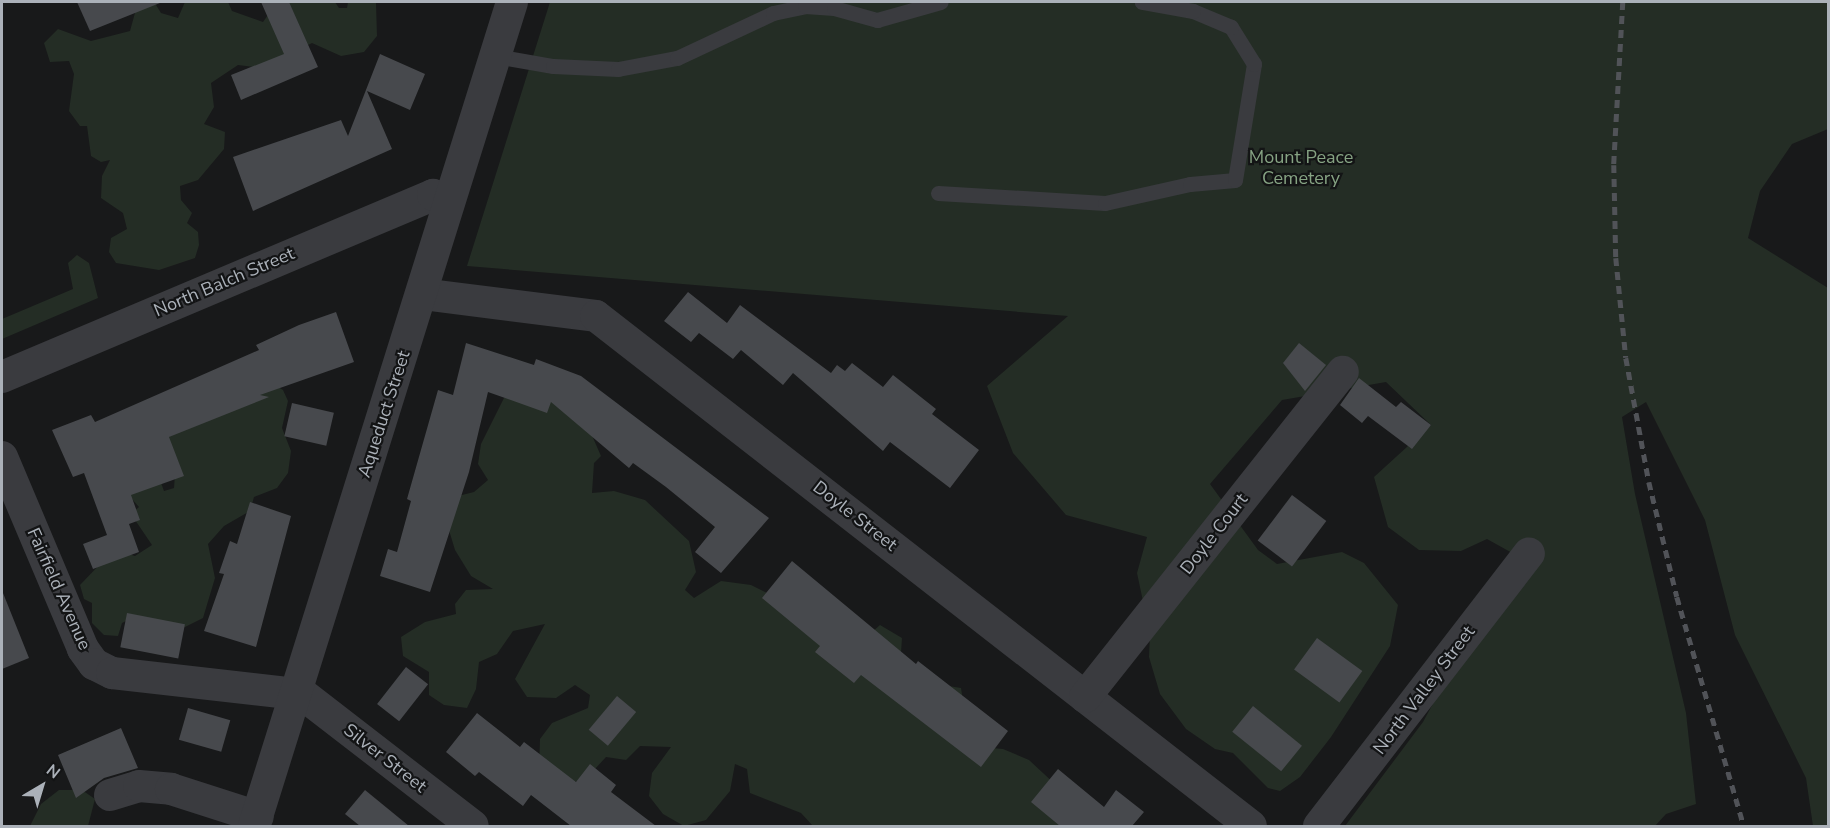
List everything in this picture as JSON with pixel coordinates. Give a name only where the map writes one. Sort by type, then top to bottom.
[{"type":"street","name":"Aqueduct Street","points":[[256,822],[512,2]]},
{"type":"street","name":"North Balch Street","points":[[2,377],[433,195],[449,200]]},
{"type":"street","name":"Doyle Street","points":[[422,294],[567,308],[596,316],[1251,826]]},
{"type":"street","name":"Doyle Court","points":[[1085,697],[1343,372]]},
{"type":"street","name":"Fairfield Avenue","points":[[2,457],[83,649],[94,664],[112,673],[297,692]]},
{"type":"street","name":"North Valley Street","points":[[1319,826],[1528,553]]},
{"type":"street","name":"Silver Street","points":[[297,692],[473,826]]},
{"type":"street","points":[[110,795],[139,786],[171,789],[256,822]]},
{"type":"lane","points":[[495,57],[553,66],[618,69],[677,58],[773,12],[805,6],[835,5],[877,20],[941,2]]},
{"type":"lane","points":[[938,193],[1105,203],[1190,184],[1234,180],[1254,64],[1231,27],[1193,11],[1142,2]]},
{"type":"green space","points":[[138,2],[156,5],[161,13],[178,18],[185,2],[228,2],[232,11],[263,22],[277,2],[335,2],[339,8],[347,8],[348,2],[376,3],[377,36],[364,52],[341,56],[312,43],[263,68],[238,65],[211,83],[214,107],[204,124],[225,132],[224,149],[198,180],[180,186],[181,200],[192,213],[187,223],[198,232],[199,245],[195,258],[159,270],[116,263],[109,252],[111,238],[127,229],[123,213],[101,198],[102,176],[110,160],[101,162],[91,156],[87,126],[80,126],[69,111],[74,74],[69,61],[50,62],[44,43],[58,29],[91,41],[130,31]]},
{"type":"green space","name":"Mount Peace Cemetery","points":[[550,2],[1828,2],[1828,129],[1792,144],[1760,191],[1748,238],[1828,288],[1828,826],[1813,826],[1806,778],[1735,635],[1705,520],[1646,402],[1622,417],[1635,494],[1686,713],[1696,804],[1666,814],[1655,826],[1345,826],[1423,722],[1514,554],[1487,539],[1461,551],[1419,550],[1388,527],[1374,477],[1431,425],[1386,382],[1282,400],[1210,484],[1258,550],[1277,564],[1342,552],[1364,563],[1398,605],[1390,646],[1331,737],[1300,777],[1280,791],[1268,788],[1233,753],[1215,749],[1186,729],[1160,694],[1149,657],[1150,634],[1137,573],[1147,537],[1066,515],[1013,453],[987,386],[1068,316],[467,266]]},
{"type":"green space","points":[[77,255],[89,263],[98,298],[2,339],[2,319],[73,289],[68,263]]},
{"type":"green space","points":[[269,381],[283,390],[288,401],[282,428],[291,451],[288,473],[277,488],[254,497],[250,511],[224,526],[208,544],[215,578],[203,618],[179,630],[130,619],[122,623],[118,636],[104,635],[92,623],[92,603],[84,599],[80,585],[102,562],[125,553],[135,556],[152,545],[131,514],[139,507],[124,490],[160,480],[164,491],[174,488],[175,474],[163,440]]},
{"type":"green space","points":[[539,391],[583,415],[601,456],[594,463],[592,493],[614,491],[645,500],[689,541],[696,572],[685,590],[694,598],[721,581],[751,585],[863,640],[880,625],[902,638],[900,668],[936,684],[961,688],[970,746],[1003,749],[1029,760],[1057,786],[1086,801],[1103,826],[813,826],[801,813],[750,793],[747,769],[735,764],[730,791],[706,820],[684,826],[663,814],[649,796],[652,773],[671,747],[640,746],[626,760],[606,757],[583,782],[563,781],[539,770],[540,739],[552,723],[588,708],[590,695],[575,685],[556,698],[527,697],[515,679],[545,624],[513,631],[497,654],[479,662],[476,689],[467,708],[444,705],[429,695],[429,672],[403,656],[401,637],[425,622],[456,614],[455,604],[466,590],[493,589],[471,576],[455,550],[445,517],[454,497],[474,492],[488,480],[478,464],[481,444],[504,398]]},
{"type":"green space","points":[[59,790],[82,790],[95,799],[88,826],[30,826],[41,804]]},
{"type":"building","points":[[77,2],[160,2],[160,3],[90,31]]},
{"type":"building","points":[[261,2],[289,2],[318,67],[241,100],[231,75],[284,54]]},
{"type":"building","points":[[380,54],[425,74],[410,110],[367,91],[392,149],[253,211],[233,157],[341,120],[348,136]]},
{"type":"building","points":[[688,292],[727,323],[740,305],[831,373],[837,365],[845,371],[852,363],[883,387],[893,375],[936,409],[932,414],[979,450],[950,488],[890,442],[883,451],[793,373],[783,385],[741,350],[733,359],[699,333],[691,342],[664,321]]},
{"type":"building","points":[[336,312],[354,362],[260,395],[269,397],[169,437],[184,476],[131,495],[140,520],[129,524],[139,552],[93,569],[83,544],[107,535],[84,473],[73,477],[52,430],[91,415],[95,422],[259,350],[256,345],[299,325]]},
{"type":"building","points":[[466,343],[534,365],[536,359],[581,376],[769,518],[721,573],[695,552],[715,527],[666,487],[633,463],[629,468],[551,402],[547,413],[488,392],[469,472],[430,592],[380,576],[388,549],[397,552],[411,501],[407,499],[438,390],[453,395]]},
{"type":"building","points":[[1299,343],[1326,365],[1305,391],[1283,363]]},
{"type":"building","points":[[1359,378],[1396,407],[1401,402],[1431,425],[1412,449],[1368,416],[1362,423],[1340,405]]},
{"type":"building","points":[[292,403],[334,413],[326,446],[284,436]]},
{"type":"building","points":[[1292,495],[1326,521],[1292,566],[1258,541]]},
{"type":"building","points":[[250,502],[291,516],[256,647],[204,631],[224,574],[219,573],[230,541],[237,544]]},
{"type":"building","points":[[792,561],[916,664],[918,661],[1008,731],[981,767],[861,675],[854,683],[815,652],[820,646],[762,598]]},
{"type":"building","points":[[2,594],[29,658],[2,669]]},
{"type":"building","points":[[127,613],[185,624],[178,659],[120,647]]},
{"type":"building","points":[[1317,638],[1362,671],[1339,702],[1294,670]]},
{"type":"building","points":[[406,667],[428,684],[399,721],[377,704]]},
{"type":"building","points":[[617,696],[636,712],[608,746],[589,730]]},
{"type":"building","points":[[1253,706],[1302,746],[1281,771],[1232,732]]},
{"type":"building","points":[[188,708],[230,720],[221,752],[179,740]]},
{"type":"building","points":[[477,713],[520,747],[524,742],[576,782],[590,764],[616,785],[611,792],[656,826],[571,826],[531,795],[523,806],[479,772],[475,776],[446,752]]},
{"type":"building","points":[[121,728],[138,768],[104,778],[76,798],[58,755]]},
{"type":"building","points":[[1058,769],[1104,807],[1116,790],[1144,812],[1132,826],[1060,826],[1031,802]]},
{"type":"building","points":[[365,790],[409,826],[360,826],[345,814]]},
{"type":"railway","points":[[1623,2],[1614,165],[1616,258],[1626,358],[1649,482],[1677,597],[1744,826]]}]
